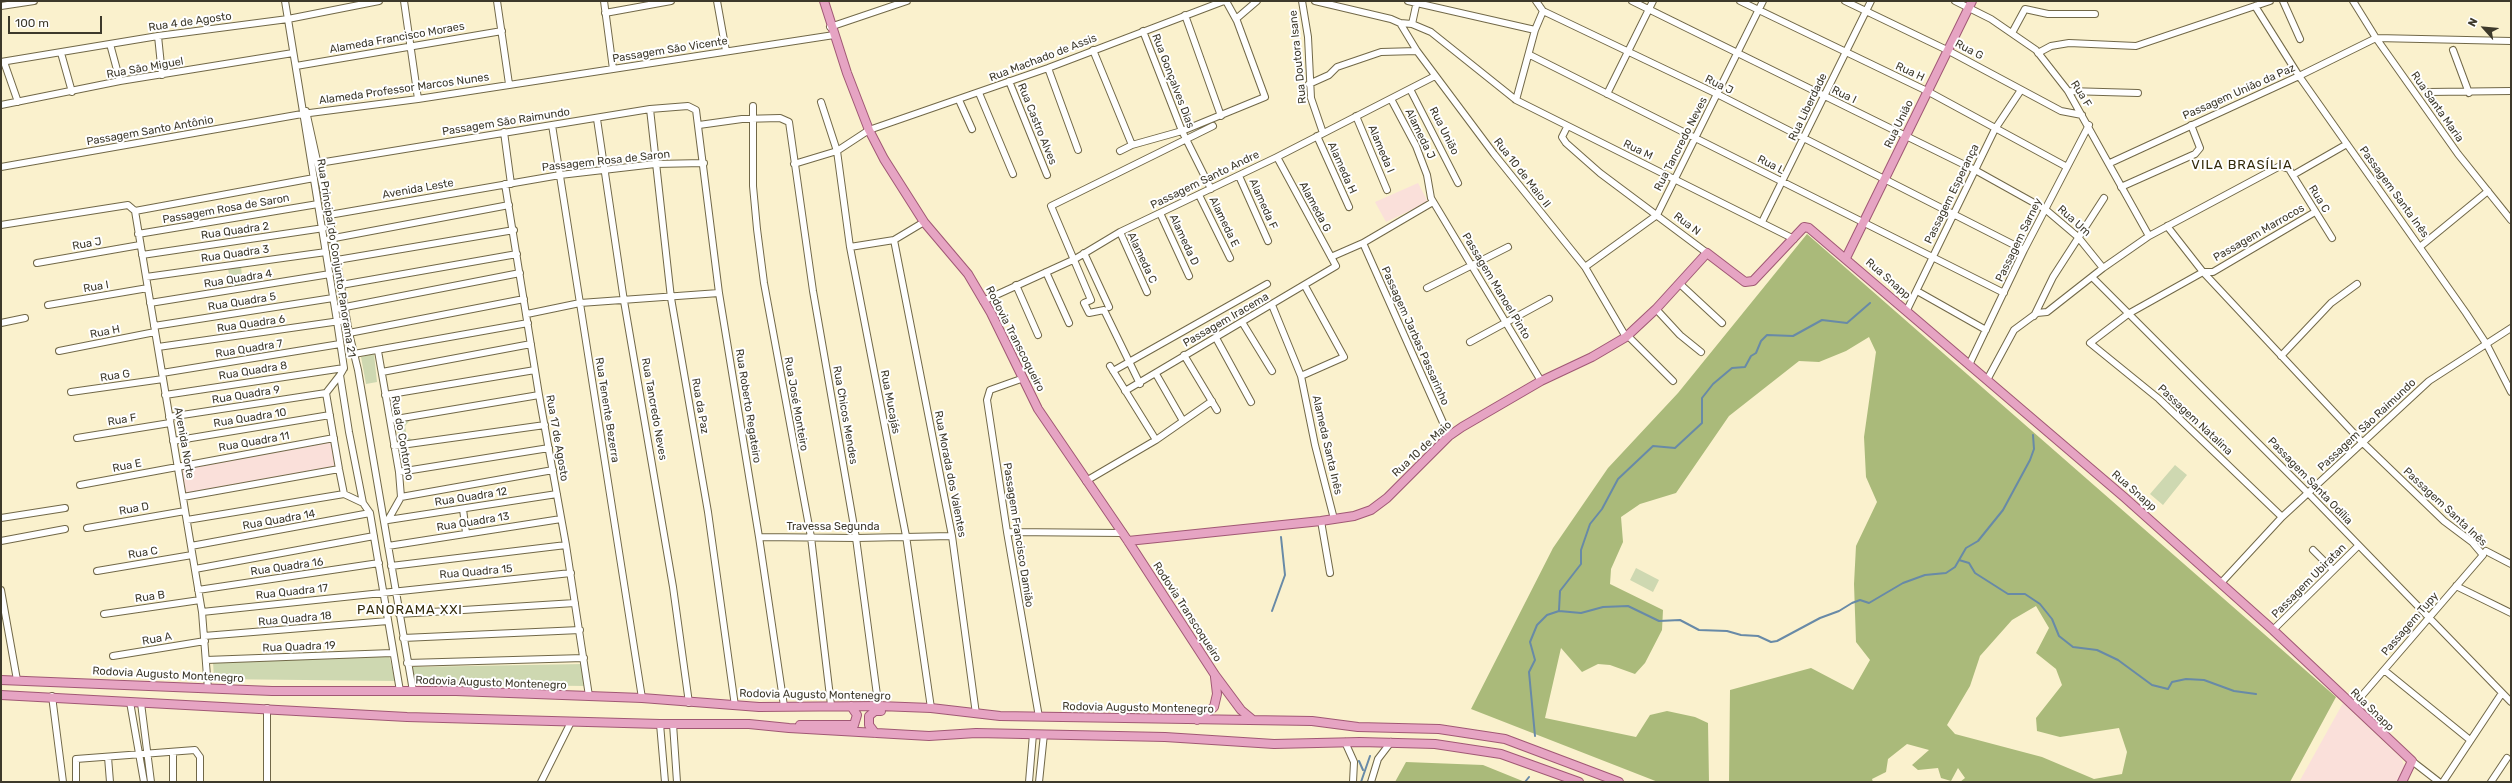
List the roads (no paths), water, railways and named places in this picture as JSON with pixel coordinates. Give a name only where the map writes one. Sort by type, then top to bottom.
[{"type":"main road","name":"Rodovia Transcoqueiro","points":[[824,1],[832,31],[869,130],[924,222],[968,274],[991,313],[1021,379],[1038,409],[1123,533],[1214,675],[1241,710],[1253,720]]},
{"type":"main road","name":"Rua União","points":[[1846,258],[1947,50],[1971,4]]},
{"type":"main road","name":"Rua N","points":[[1707,253],[1745,282],[1753,281],[1805,227]]},
{"type":"main road","name":"Rua Snapp","points":[[1805,227],[1809,228],[1846,258],[1907,310],[2221,583],[2412,761]]},
{"type":"main road","name":"Rua 10 de Maio","points":[[1128,541],[1322,521],[1371,510],[1387,498],[1449,436],[1503,402],[1541,381],[1592,357],[1627,336],[1656,309],[1707,253]]},
{"type":"main road","name":"Rodovia Transcoqueiro","points":[[1196,721],[1208,714],[1214,707],[1217,694],[1214,675]]},
{"type":"main road","name":"Rodovia Augusto Montenegro","points":[[1,680],[208,689],[413,691],[589,696],[642,698],[735,706],[831,705],[921,713],[931,708],[976,714],[1039,717],[1196,721],[1253,720],[1439,729],[1489,736],[1553,755],[1619,782]]},
{"type":"main road","points":[[1,695],[52,696],[141,703],[267,708],[407,717],[504,718],[571,722],[660,724],[749,724],[789,728],[929,736],[976,733],[1044,734],[1165,736],[1274,744],[1345,742],[1435,744],[1501,754],[1579,782]]},
{"type":"main road","points":[[789,728],[804,724],[854,725],[856,715],[851,706]]},
{"type":"main road","points":[[875,733],[871,729],[869,717],[872,712],[879,709]]},
{"type":"main road","points":[[2402,782],[2412,761]]},
{"type":"street","points":[[1,6],[34,1]]},
{"type":"street","name":"Rua Principal do Conjunto Panorama 21","points":[[285,1],[293,53],[305,112],[344,368],[326,392]]},
{"type":"street","name":"Rua 4 de Agosto","points":[[3,62],[158,36],[288,19],[378,1]]},
{"type":"street","points":[[404,1],[418,99]]},
{"type":"street","points":[[497,1],[509,84]]},
{"type":"street","points":[[604,1],[613,68]]},
{"type":"street","points":[[605,13],[671,1]]},
{"type":"street","points":[[717,1],[726,51]]},
{"type":"street","name":"Passagem São Vicente","points":[[509,84],[726,51],[832,31],[891,3],[907,1]]},
{"type":"street","name":"Rua Machado de Assis","points":[[794,164],[837,151],[869,130],[1048,68],[1225,1],[1236,19],[1265,95],[1263,99],[1221,116]]},
{"type":"street","points":[[1236,19],[1257,1]]},
{"type":"street","name":"Rua Doutora Isane","points":[[1302,1],[1310,59],[1309,84],[1320,135]]},
{"type":"street","name":"Rua M","points":[[1315,1],[1391,19],[1400,23],[1412,24],[1431,32],[1516,100],[1567,127],[1794,239]]},
{"type":"street","points":[[1408,1],[1535,30]]},
{"type":"street","points":[[1516,100],[1530,55],[1535,30],[1543,11],[1536,1]]},
{"type":"street","name":"Rua I","points":[[1632,1],[1824,97],[1975,170],[2045,209]]},
{"type":"street","points":[[1607,94],[1653,1]]},
{"type":"street","name":"Rua H","points":[[1740,1],[1927,91],[1995,130],[2067,167]]},
{"type":"street","name":"Rua Tancredo Neves","points":[[1585,267],[1657,215],[1763,1]]},
{"type":"street","name":"Rua G","points":[[1845,1],[1947,50],[2061,111],[2082,115]]},
{"type":"street","name":"Rua Liberdade","points":[[1762,222],[1871,1]]},
{"type":"street","name":"Rua F","points":[[1955,1],[1971,4],[2038,53],[2068,91],[2089,125],[2148,236]]},
{"type":"street","points":[[2038,53],[2051,46],[2069,43],[2136,46],[2270,1]]},
{"type":"street","points":[[2283,1],[2300,39]]},
{"type":"street","name":"Rua Santa Maria","points":[[2353,1],[2376,38],[2458,154],[2511,220]]},
{"type":"street","points":[[1412,24],[1417,2]]},
{"type":"street","name":"Passagem Santa Inês","points":[[2255,6],[2299,76],[2421,246],[2487,345],[2511,392]]},
{"type":"street","points":[[2012,34],[2025,9],[2048,14],[2095,14]]},
{"type":"street","name":"Rua J","points":[[1543,11],[1717,94],[1885,179]]},
{"type":"street","points":[[1120,151],[1132,144],[1182,132],[1221,116],[1185,15]]},
{"type":"street","name":"Rua 10 de Maio II","points":[[1400,23],[1417,51],[1508,173],[1585,267],[1627,336],[1673,381]]},
{"type":"street","name":"Alameda Francisco Moraes","points":[[296,66],[502,31]]},
{"type":"street","name":"Rua Gonçalves Dias","points":[[1143,31],[1182,132],[1211,190]]},
{"type":"street","points":[[158,36],[162,75]]},
{"type":"street","points":[[2376,38],[2511,41]]},
{"type":"street","name":"Passagem União da Paz","points":[[2110,162],[2299,76],[2376,38]]},
{"type":"street","points":[[110,44],[120,81]]},
{"type":"street","points":[[1093,50],[1132,144]]},
{"type":"street","points":[[2453,50],[2469,93]]},
{"type":"street","points":[[1309,84],[1329,75],[1337,67],[1381,52],[1417,51]]},
{"type":"street","points":[[60,53],[72,92]]},
{"type":"street","name":"Rua São Miguel","points":[[1,105],[72,92],[120,81],[293,53]]},
{"type":"street","name":"Rua L","points":[[1530,55],[1783,182],[1933,255],[2004,293]]},
{"type":"street","points":[[3,62],[18,102]]},
{"type":"street","points":[[1048,68],[1078,150]]},
{"type":"street","name":"Passagem Santo Andre","points":[[983,301],[1075,259],[1120,232],[1211,190],[1435,76]]},
{"type":"street","name":"Rua Castro Alves","points":[[1009,81],[1047,175]]},
{"type":"street","name":"Alameda Professor Marcos Nunes","points":[[305,112],[418,99],[509,84]]},
{"type":"street","name":"Rua União","points":[[1410,89],[1458,183]]},
{"type":"street","name":"Passagem Esperança","points":[[1907,310],[1952,213],[1995,130],[2021,90]]},
{"type":"street","points":[[2068,91],[2138,93]]},
{"type":"street","points":[[2428,92],[2469,93],[2511,91]]},
{"type":"street","points":[[979,93],[1013,174]]},
{"type":"street","name":"Alameda J","points":[[1391,99],[1416,146],[1427,175],[1428,190],[1433,202]]},
{"type":"street","points":[[958,100],[972,129]]},
{"type":"street","name":"Rua Mucajás","points":[[821,102],[837,151],[850,247],[906,536],[931,708]]},
{"type":"street","name":"Passagem São Raimundo","points":[[319,163],[504,132],[597,119],[650,109],[688,106],[696,110]]},
{"type":"street","name":"Rua José Monteiro","points":[[753,106],[753,186],[763,276],[811,537],[831,705]]},
{"type":"street","name":"Rua da Paz","points":[[650,109],[671,298],[708,512],[735,706]]},
{"type":"street","name":"Rua Roberto Regateiro","points":[[696,110],[704,163],[719,293],[759,537],[784,706]]},
{"type":"street","name":"Rua Principal do Conjunto Panorama 21","points":[[305,112],[319,163],[329,215],[349,333],[386,521],[391,566],[413,691]]},
{"type":"street","name":"Passagem Santo Antônio","points":[[1,168],[305,112]]},
{"type":"street","name":"Alameda I","points":[[1356,116],[1387,190]]},
{"type":"street","points":[[699,125],[742,118],[752,119]]},
{"type":"street","name":"Rua Chicos Mendes","points":[[752,119],[780,118],[789,122],[813,291],[856,538],[879,709]]},
{"type":"street","name":"Rua Tancredo Neves","points":[[597,119],[624,301],[673,587],[689,703]]},
{"type":"street","name":"Rua Tenente Bezerra","points":[[552,125],[642,698]]},
{"type":"street","name":"Passagem Sarney","points":[[1969,365],[2024,250],[2089,125]]},
{"type":"street","points":[[1140,384],[1104,310],[1089,313],[1086,308],[1084,303],[1091,300],[1075,259],[1051,206],[1185,138],[1213,126]]},
{"type":"street","points":[[2121,187],[2195,154],[2200,148],[2191,126]]},
{"type":"street","name":"Rua N","points":[[1567,127],[1562,137],[1566,143],[1600,172],[1707,253]]},
{"type":"street","name":"Rua 17 de Agosto","points":[[504,132],[509,205],[539,395],[571,574],[589,696]]},
{"type":"street","name":"Alameda H","points":[[1320,135],[1349,208]]},
{"type":"street","points":[[2293,175],[2347,144]]},
{"type":"street","name":"Alameda G","points":[[1277,157],[1336,266]]},
{"type":"street","name":"Passagem Rosa de Saron","points":[[508,184],[560,175],[655,164],[704,163]]},
{"type":"street","name":"Rua C","points":[[2167,226],[2254,178],[2280,166],[2289,169],[2332,238]]},
{"type":"street","name":"Alameda F","points":[[1239,176],[1268,241]]},
{"type":"street","points":[[1,225],[128,205],[135,211],[314,178]]},
{"type":"street","points":[[1885,179],[2024,250]]},
{"type":"street","name":"Avenida Leste","points":[[329,215],[508,184]]},
{"type":"street","points":[[2421,246],[2488,191]]},
{"type":"street","name":"Alameda E","points":[[1200,195],[1230,258]]},
{"type":"street","points":[[2034,316],[2053,277],[2104,198]]},
{"type":"street","points":[[1332,257],[1363,243],[1433,202]]},
{"type":"street","name":"Passagem Manoel Pinto","points":[[1433,202],[1541,381]]},
{"type":"street","name":"Passagem Rosa de Saron","points":[[138,234],[318,204]]},
{"type":"street","points":[[324,240],[509,205]]},
{"type":"street","name":"Rua Um","points":[[2045,209],[2078,237],[2103,268]]},
{"type":"street","name":"Avenida Norte","points":[[135,211],[202,612],[208,689]]},
{"type":"street","name":"Passagem Marrocos","points":[[2090,343],[2128,314],[2203,272],[2213,272],[2315,212]]},
{"type":"street","name":"Alameda D","points":[[1160,213],[1189,276]]},
{"type":"street","points":[[850,247],[894,240],[924,222]]},
{"type":"street","points":[[1987,380],[2014,330],[2037,313],[2047,312],[2103,268],[2148,236],[2167,226]]},
{"type":"street","name":"Passagem Santa Inês","points":[[2167,226],[2203,272],[2362,442],[2444,521],[2484,553],[2511,564]]},
{"type":"street","name":"Rua Quadra 2","points":[[142,255],[331,227]]},
{"type":"street","points":[[337,260],[514,230]]},
{"type":"street","name":"Alameda C","points":[[1120,232],[1147,292]]},
{"type":"street","name":"Rua Morada dos Valentes","points":[[894,240],[952,536],[976,714]]},
{"type":"street","name":"Passagem Jarbas Passarinho","points":[[1363,243],[1449,436]]},
{"type":"street","name":"Rua J","points":[[37,263],[140,245]]},
{"type":"street","points":[[1427,288],[1508,248]]},
{"type":"street","name":"Rua Quadra 3","points":[[146,277],[326,252]]},
{"type":"street","points":[[1084,253],[1109,307]]},
{"type":"street","points":[[341,285],[517,254]]},
{"type":"street","name":"Passagem Iracema","points":[[1267,284],[1129,364],[1111,368],[1126,392],[1184,355],[1305,286],[1336,266]]},
{"type":"street","points":[[1046,272],[1069,323]]},
{"type":"street","points":[[335,309],[520,273]]},
{"type":"street","name":"Rua Quadra 4","points":[[150,303],[330,274]]},
{"type":"street","name":"Passagem Santa Odília","points":[[2092,276],[2429,616],[2511,702]]},
{"type":"street","points":[[1680,284],[1722,323]]},
{"type":"street","points":[[2281,356],[2331,302],[2357,284]]},
{"type":"street","points":[[1016,285],[1038,335]]},
{"type":"street","points":[[1301,376],[1344,357],[1305,286]]},
{"type":"street","name":"Rua I","points":[[48,305],[148,288]]},
{"type":"street","points":[[1917,291],[1986,330]]},
{"type":"street","points":[[527,314],[580,303],[671,298],[719,293]]},
{"type":"street","name":"Rua Quadra 5","points":[[154,329],[333,298]]},
{"type":"street","points":[[349,333],[524,298]]},
{"type":"street","points":[[1470,342],[1549,299]]},
{"type":"street","name":"Alameda Santa Inês","points":[[1272,305],[1301,376],[1315,445],[1334,519]]},
{"type":"street","points":[[1656,309],[1680,335],[1701,352]]},
{"type":"street","points":[[1,322],[25,318]]},
{"type":"street","name":"Rua Quadra 6","points":[[158,347],[347,320]]},
{"type":"street","points":[[1242,322],[1272,371]]},
{"type":"street","points":[[354,354],[378,351],[528,323]]},
{"type":"street","name":"Passagem São Raimundo","points":[[2221,583],[2282,517],[2429,381],[2487,345],[2511,328]]},
{"type":"street","name":"Rua H","points":[[58,351],[154,329]]},
{"type":"street","points":[[1216,338],[1251,402]]},
{"type":"street","name":"Passagem Natalina","points":[[2090,343],[2159,399],[2282,517]]},
{"type":"street","name":"Rua Quadra 7","points":[[162,376],[340,344]]},
{"type":"street","points":[[382,372],[531,344]]},
{"type":"street","name":"Rua do Contorno","points":[[378,351],[399,472],[401,497],[386,521]]},
{"type":"street","points":[[1184,355],[1218,410]]},
{"type":"street","name":"Rua Quadra 8","points":[[165,395],[344,368]]},
{"type":"street","points":[[385,394],[535,370]]},
{"type":"street","points":[[1156,374],[1183,421]]},
{"type":"street","points":[[340,375],[363,504]]},
{"type":"street","name":"Rua G","points":[[71,392],[162,376]]},
{"type":"street","name":"Passagem Francisco Damião","points":[[1021,379],[990,390],[987,396],[1007,532],[1039,717]]},
{"type":"street","points":[[326,392],[344,494]]},
{"type":"street","name":"Rua Quadra 9","points":[[170,420],[326,392]]},
{"type":"street","points":[[1126,392],[1156,440]]},
{"type":"street","points":[[390,420],[539,395]]},
{"type":"street","points":[[1086,481],[1156,440],[1212,401]]},
{"type":"street","name":"Rua Quadra 10","points":[[173,441],[330,415]]},
{"type":"street","name":"Rua F","points":[[77,438],[170,420]]},
{"type":"street","points":[[394,446],[545,425]]},
{"type":"street","name":"Rua Quadra 11","points":[[178,466],[334,438]]},
{"type":"street","points":[[399,472],[549,448]]},
{"type":"street","name":"Rua E","points":[[80,485],[178,466]]},
{"type":"street","points":[[183,497],[339,470]]},
{"type":"street","points":[[401,497],[553,470]]},
{"type":"street","points":[[187,520],[344,494],[363,504],[370,513],[384,592],[392,653],[400,691]]},
{"type":"street","name":"Rua Quadra 12","points":[[386,521],[557,494]]},
{"type":"street","points":[[1,518],[65,508]]},
{"type":"street","points":[[463,509],[466,534]]},
{"type":"street","name":"Rua D","points":[[87,528],[185,511]]},
{"type":"street","name":"Rua Quadra 14","points":[[191,546],[370,513]]},
{"type":"street","name":"Rua Quadra 13","points":[[388,546],[561,519]]},
{"type":"street","points":[[1322,521],[1330,573]]},
{"type":"street","points":[[1,541],[65,529]]},
{"type":"street","points":[[1007,532],[1123,533]]},
{"type":"street","points":[[195,569],[374,536]]},
{"type":"street","name":"Travessa Segunda","points":[[759,537],[856,538],[952,536]]},
{"type":"street","points":[[391,566],[566,545]]},
{"type":"street","name":"Passagem Ubiratan","points":[[2273,630],[2358,546]]},
{"type":"street","points":[[2313,550],[2333,570]]},
{"type":"street","name":"Passagem Tupy","points":[[2353,706],[2484,553]]},
{"type":"street","name":"Rua C","points":[[97,571],[192,555]]},
{"type":"street","name":"Rua Quadra 16","points":[[198,590],[379,563]]},
{"type":"street","name":"Rua Quadra 15","points":[[384,592],[571,574]]},
{"type":"street","points":[[2456,586],[2511,613]]},
{"type":"street","points":[[1,590],[17,680]]},
{"type":"street","name":"Rua Quadra 17","points":[[202,612],[384,592]]},
{"type":"street","name":"Rua B","points":[[104,614],[200,600]]},
{"type":"street","points":[[399,614],[575,603]]},
{"type":"street","name":"Rua Quadra 18","points":[[204,638],[388,621]]},
{"type":"street","points":[[403,638],[580,630]]},
{"type":"street","name":"Rua A","points":[[113,656],[204,638]]},
{"type":"street","name":"Rua Quadra 19","points":[[206,660],[392,653]]},
{"type":"street","points":[[407,663],[584,658]]},
{"type":"street","points":[[2384,670],[2470,740]]},
{"type":"street","points":[[2443,782],[2502,693]]},
{"type":"street","points":[[52,696],[64,782]]},
{"type":"street","points":[[130,702],[141,754],[144,782],[140,782]]},
{"type":"street","points":[[141,703],[151,782]]},
{"type":"street","points":[[267,708],[267,782]]},
{"type":"street","points":[[541,782],[571,722]]},
{"type":"street","points":[[660,724],[664,782]]},
{"type":"street","points":[[673,724],[677,782]]},
{"type":"street","points":[[1029,782],[1033,734]]},
{"type":"street","points":[[1039,782],[1044,734]]},
{"type":"street","points":[[1345,742],[1354,762],[1353,782]]},
{"type":"street","points":[[1371,782],[1378,759],[1391,742]]},
{"type":"street","points":[[76,782],[76,759],[195,750],[200,757],[200,782]]},
{"type":"street","points":[[172,782],[173,752]]},
{"type":"street","points":[[108,757],[110,782]]},
{"type":"street","points":[[2491,782],[2507,758]]},
{"type":"street","name":"Rua Snapp","points":[[2412,761],[2438,782]]},
{"type":"waterway","points":[[1559,610],[1560,591],[1581,564],[1581,550],[1590,524],[1602,509],[1618,479],[1653,446],[1675,448],[1702,423],[1702,398],[1713,384],[1732,368],[1745,367],[1751,356],[1756,353],[1761,341],[1767,335],[1793,336],[1822,320],[1847,323],[1870,303]]},
{"type":"waterway","points":[[1535,736],[1529,672],[1535,660],[1530,642],[1537,625],[1547,615],[1559,611],[1581,613],[1603,607],[1628,606],[1659,621],[1680,620],[1699,630],[1727,631],[1741,635],[1758,636],[1771,642],[1777,641],[1820,618],[1839,611],[1852,603],[1860,600],[1869,603],[1903,583],[1925,575],[1946,573],[1955,567],[1966,548],[1978,541],[2003,510],[2030,460],[2034,449],[2033,435]]},
{"type":"waterway","points":[[1272,611],[1285,575],[1281,537]]},
{"type":"waterway","points":[[1959,560],[1969,563],[1975,573],[2008,594],[2025,594],[2040,604],[2052,619],[2059,636],[2073,647],[2097,650],[2118,660],[2152,685],[2168,689],[2172,682],[2186,679],[2204,680],[2234,691],[2256,694]]},
{"type":"waterway","points":[[1361,782],[1370,756]]},
{"type":"waterway","points":[[1359,761],[1363,770]]},
{"type":"waterway","points":[[1525,782],[1529,777]]},
{"type":"district","name":"VILA BRASÍLIA","points":[[2242,165]]},
{"type":"district","name":"PANORAMA XXI","points":[[410,610]]}]
